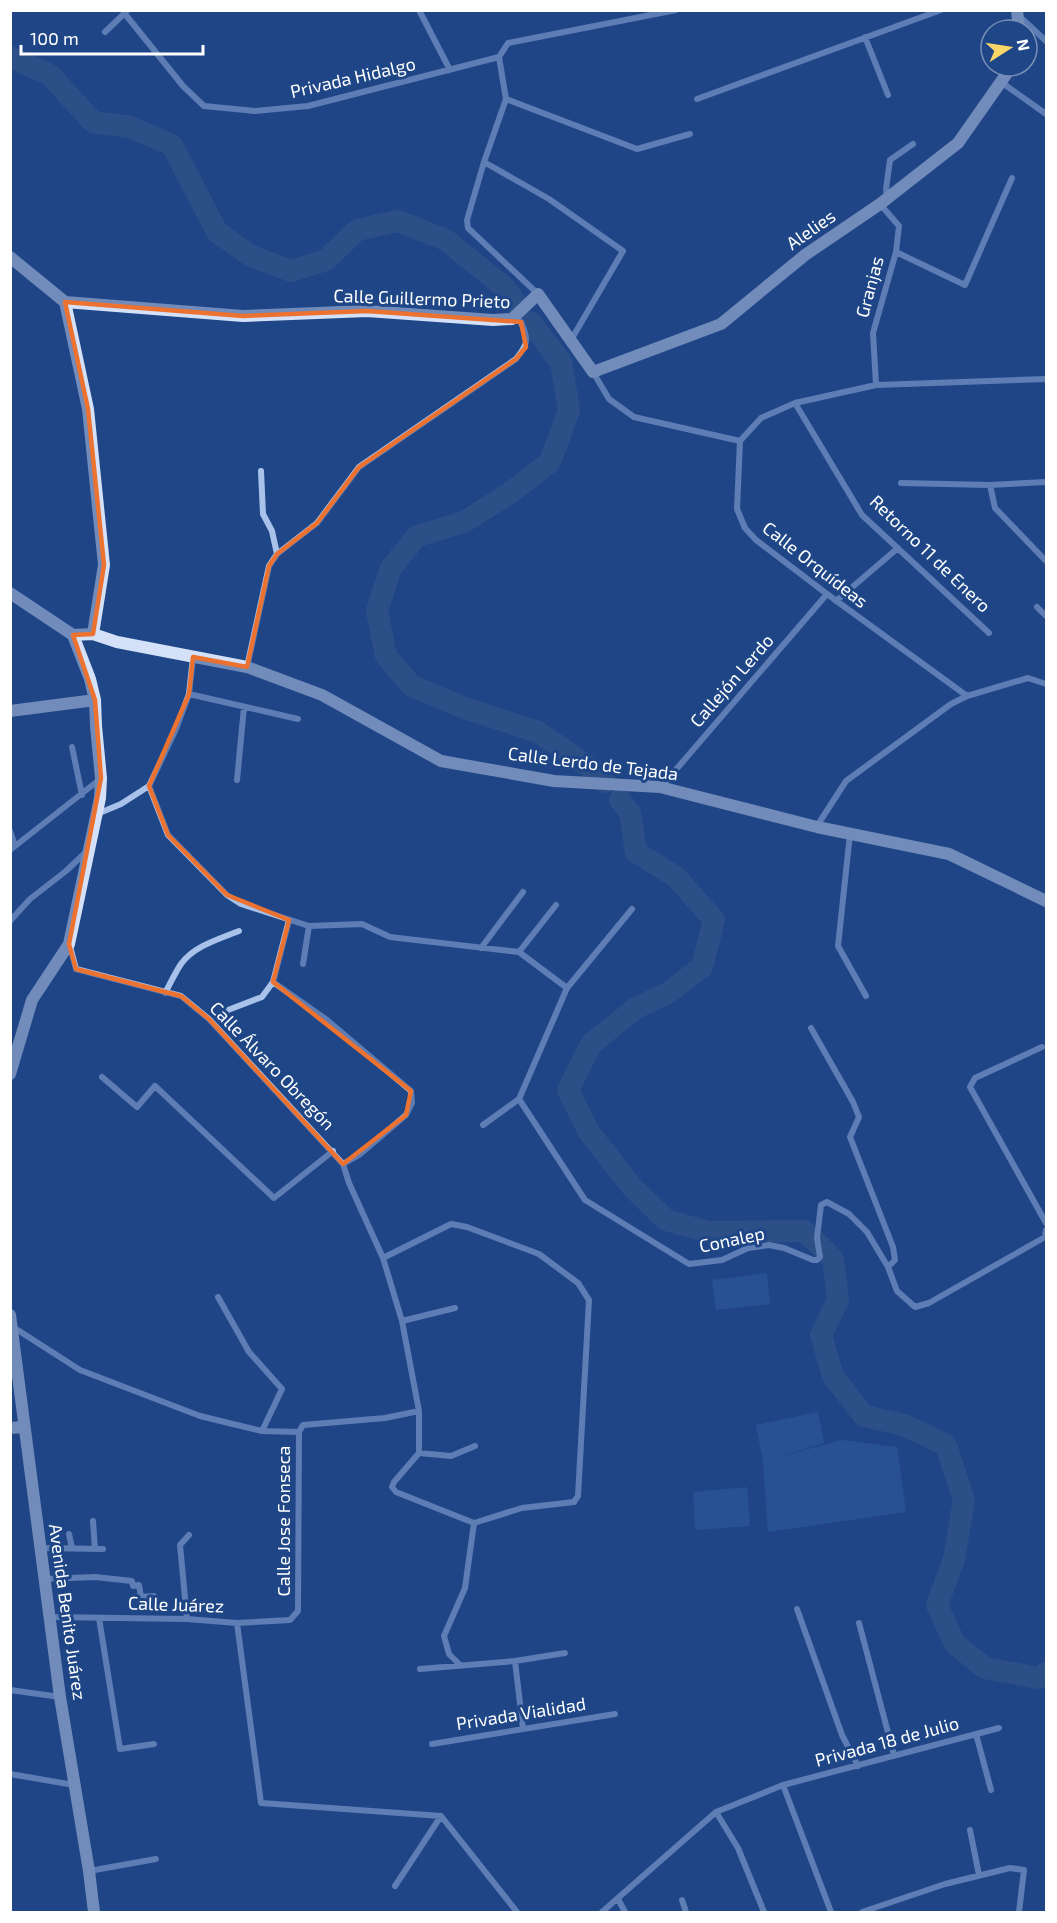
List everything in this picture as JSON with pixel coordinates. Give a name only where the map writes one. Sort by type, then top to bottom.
[{"type":"main road","name":"Alelies","points":[[593,372],[721,324],[805,255],[883,202],[958,143],[1004,78]]},
{"type":"main road","points":[[10,257],[65,302],[88,409],[104,565],[93,634]]},
{"type":"main road","points":[[512,319],[538,294],[593,372]]},
{"type":"main road","name":"Calle Guillermo Prieto","points":[[65,302],[243,316],[367,311],[493,320],[512,319]]},
{"type":"main road","points":[[10,594],[73,635],[90,679],[95,700],[101,778],[100,798],[69,944],[32,1000],[10,1074]]},
{"type":"main road","name":"Calle Lerdo de Tejada","points":[[73,635],[93,634],[117,642],[247,667],[322,695],[441,761],[554,781],[660,787],[817,826],[948,854],[1047,902]]},
{"type":"main road","points":[[10,711],[95,700]]},
{"type":"main road","name":"Avenida Benito Juárez","points":[[11,1321],[60,1697],[94,1912]]},
{"type":"main road","points":[[10,1428],[24,1426]]},
{"type":"street","points":[[419,10],[450,70]]},
{"type":"street","points":[[538,294],[468,228],[467,220],[484,162],[506,99],[499,57],[508,43],[676,10]]},
{"type":"street","points":[[697,99],[941,10]]},
{"type":"street","name":"Privada Hidalgo","points":[[105,32],[126,12],[183,86],[204,106],[255,111],[308,106],[499,57]]},
{"type":"street","points":[[1017,13],[1047,41]]},
{"type":"street","points":[[865,37],[888,95]]},
{"type":"street","points":[[1001,82],[1047,114]]},
{"type":"street","points":[[506,99],[637,149],[690,134]]},
{"type":"street","points":[[883,202],[890,160],[913,144]]},
{"type":"street","points":[[484,162],[549,199],[623,251],[571,340]]},
{"type":"street","points":[[896,252],[965,285],[1012,178]]},
{"type":"street","name":"Granjas","points":[[876,385],[873,333],[896,252],[899,226],[883,202]]},
{"type":"street","name":"Calle Guillermo Prieto","points":[[247,667],[269,566],[277,554],[317,523],[359,467],[516,359],[526,347],[526,334],[522,321],[512,319]]},
{"type":"street","points":[[593,372],[609,399],[634,417],[741,441],[761,418],[795,403],[876,385],[1047,379]]},
{"type":"street","name":"Retorno 11 de Enero","points":[[795,403],[862,515],[989,633]]},
{"type":"street","name":"Calle Orquídeas","points":[[741,441],[737,509],[745,528],[756,540],[826,594],[967,696]]},
{"type":"street","points":[[261,471],[263,514],[272,531],[277,554]]},
{"type":"street","points":[[901,483],[990,485],[1047,482]]},
{"type":"street","points":[[990,485],[995,507],[1047,561]]},
{"type":"street","points":[[836,601],[898,548]]},
{"type":"street","name":"Callejón Lerdo","points":[[660,787],[826,594]]},
{"type":"street","points":[[1037,607],[1047,616]]},
{"type":"street","points":[[96,814],[121,804],[149,786],[176,729],[189,694],[193,657]]},
{"type":"street","points":[[817,826],[846,781],[951,704],[967,696],[1028,678],[1047,684]]},
{"type":"street","points":[[189,694],[298,719]]},
{"type":"street","points":[[237,780],[244,707]]},
{"type":"street","points":[[72,747],[82,795]]},
{"type":"street","points":[[10,831],[13,848],[101,778]]},
{"type":"street","points":[[149,786],[168,835],[227,896],[241,904],[309,926],[362,924],[390,937],[519,952],[567,988]]},
{"type":"street","points":[[850,833],[838,946],[867,996]]},
{"type":"street","points":[[10,921],[30,899],[66,871],[89,849]]},
{"type":"street","points":[[481,948],[522,892]]},
{"type":"street","points":[[519,952],[556,905]]},
{"type":"street","points":[[483,1125],[519,1099],[567,988],[632,909]]},
{"type":"street","points":[[228,1010],[262,997],[273,982],[289,920]]},
{"type":"street","points":[[303,964],[309,926]]},
{"type":"street","points":[[165,993],[182,963],[193,951],[239,932]]},
{"type":"street","name":"Calle Álvaro Obregón","points":[[69,944],[76,969],[181,996],[209,1019],[344,1164],[349,1183],[383,1258],[402,1322],[419,1411],[419,1453]]},
{"type":"street","points":[[273,982],[327,1020],[411,1091],[412,1103],[406,1115],[359,1155],[344,1164]]},
{"type":"street","points":[[812,1028],[854,1102],[859,1117],[850,1137],[894,1247],[895,1260],[888,1267]]},
{"type":"street","points":[[1042,1047],[975,1078],[970,1087],[1047,1223]]},
{"type":"street","name":"Calle Álvaro Obregón","points":[[102,1077],[137,1107],[155,1086],[274,1198],[333,1151]]},
{"type":"street","name":"Conalep","points":[[519,1099],[585,1200],[689,1264],[722,1260],[748,1248],[768,1245],[784,1248],[817,1260],[820,1257],[817,1238],[820,1205],[827,1202],[849,1214],[867,1232],[888,1267],[897,1291],[915,1307],[929,1303],[1045,1237],[1047,1230]]},
{"type":"street","points":[[383,1258],[450,1224],[467,1227],[539,1254],[578,1283],[589,1300],[578,1496],[574,1502],[522,1508],[474,1523],[396,1492],[392,1487],[419,1453],[451,1456],[475,1446]]},
{"type":"street","points":[[218,1297],[249,1352],[282,1389],[262,1431]]},
{"type":"street","points":[[402,1322],[455,1308]]},
{"type":"street","points":[[11,1321],[80,1370],[200,1416],[262,1431],[299,1432],[303,1425],[385,1418],[419,1411]]},
{"type":"street","name":"Calle Jose Fonseca","points":[[298,1611],[299,1432]]},
{"type":"street","points":[[93,1521],[95,1549]]},
{"type":"street","points":[[460,1665],[449,1654],[444,1636],[465,1588],[474,1523]]},
{"type":"street","points":[[69,1534],[72,1548]]},
{"type":"street","points":[[187,1619],[180,1545],[189,1535]]},
{"type":"street","points":[[40,1548],[104,1549]]},
{"type":"street","points":[[44,1579],[95,1577],[132,1581],[133,1586],[139,1585],[141,1598],[154,1596]]},
{"type":"street","points":[[797,1609],[842,1735],[858,1766]]},
{"type":"street","name":"Calle Juárez","points":[[50,1617],[187,1619],[237,1623],[291,1620],[298,1611]]},
{"type":"street","points":[[99,1618],[120,1749],[154,1744]]},
{"type":"street","points":[[237,1623],[261,1803],[441,1816],[517,1912]]},
{"type":"street","points":[[859,1623],[894,1755]]},
{"type":"street","points":[[420,1668],[515,1661],[565,1653]]},
{"type":"street","points":[[515,1661],[523,1729]]},
{"type":"street","points":[[10,1690],[60,1697]]},
{"type":"street","name":"Privada Vialidad","points":[[432,1744],[615,1714]]},
{"type":"street","name":"Privada 18 de Julio","points":[[602,1912],[716,1812],[783,1785],[999,1728]]},
{"type":"street","points":[[976,1734],[992,1790]]},
{"type":"street","points":[[10,1774],[74,1785]]},
{"type":"street","points":[[783,1785],[831,1912]]},
{"type":"street","points":[[716,1812],[738,1848],[764,1912]]},
{"type":"street","points":[[395,1886],[441,1816]]},
{"type":"street","points":[[970,1830],[979,1875]]},
{"type":"street","points":[[89,1870],[156,1859]]},
{"type":"street","points":[[862,1912],[945,1884],[1010,1868],[1024,1870],[1019,1912]]},
{"type":"street","points":[[618,1899],[625,1912]]},
{"type":"street","points":[[682,1900],[686,1912]]},
{"type":"highlighted area","points":[[65,302],[243,316],[367,311],[521,322],[526,347],[516,359],[359,467],[317,523],[277,554],[269,566],[247,667],[193,657],[189,694],[149,786],[168,835],[227,895],[289,920],[273,982],[411,1091],[406,1115],[343,1164],[209,1019],[181,996],[76,969],[69,944],[101,778],[95,700],[73,635],[93,634],[104,565],[88,409]]},
{"type":"shaded area","points":[[767,1273],[770,1304],[716,1310],[712,1280]]},
{"type":"shaded area","points":[[818,1412],[824,1443],[771,1459],[842,1440],[897,1447],[906,1512],[768,1532],[763,1461],[756,1425]]},
{"type":"shaded area","points":[[747,1487],[750,1526],[695,1530],[693,1492]]},
{"type":"waterway","points":[[10,57],[50,75],[93,122],[130,127],[172,145],[217,232],[251,256],[291,271],[326,260],[357,230],[398,221],[446,240],[504,287],[520,309]]},
{"type":"waterway","points":[[531,323],[561,362],[569,410],[550,462],[510,493],[464,522],[417,536],[391,568],[377,611],[386,656],[412,686],[462,707],[538,732],[598,773],[605,782]]},
{"type":"waterway","points":[[620,800],[630,813],[636,852],[676,877],[714,920],[702,967],[668,993],[636,1008],[591,1044],[568,1090],[589,1132],[632,1187],[666,1220],[708,1232],[804,1231],[816,1242]]},
{"type":"waterway","points":[[820,1246],[833,1259],[838,1300],[821,1335],[833,1376],[864,1416],[904,1425],[946,1445],[964,1500],[954,1559],[937,1605],[955,1644],[985,1668],[1039,1678],[1046,1673]]}]
